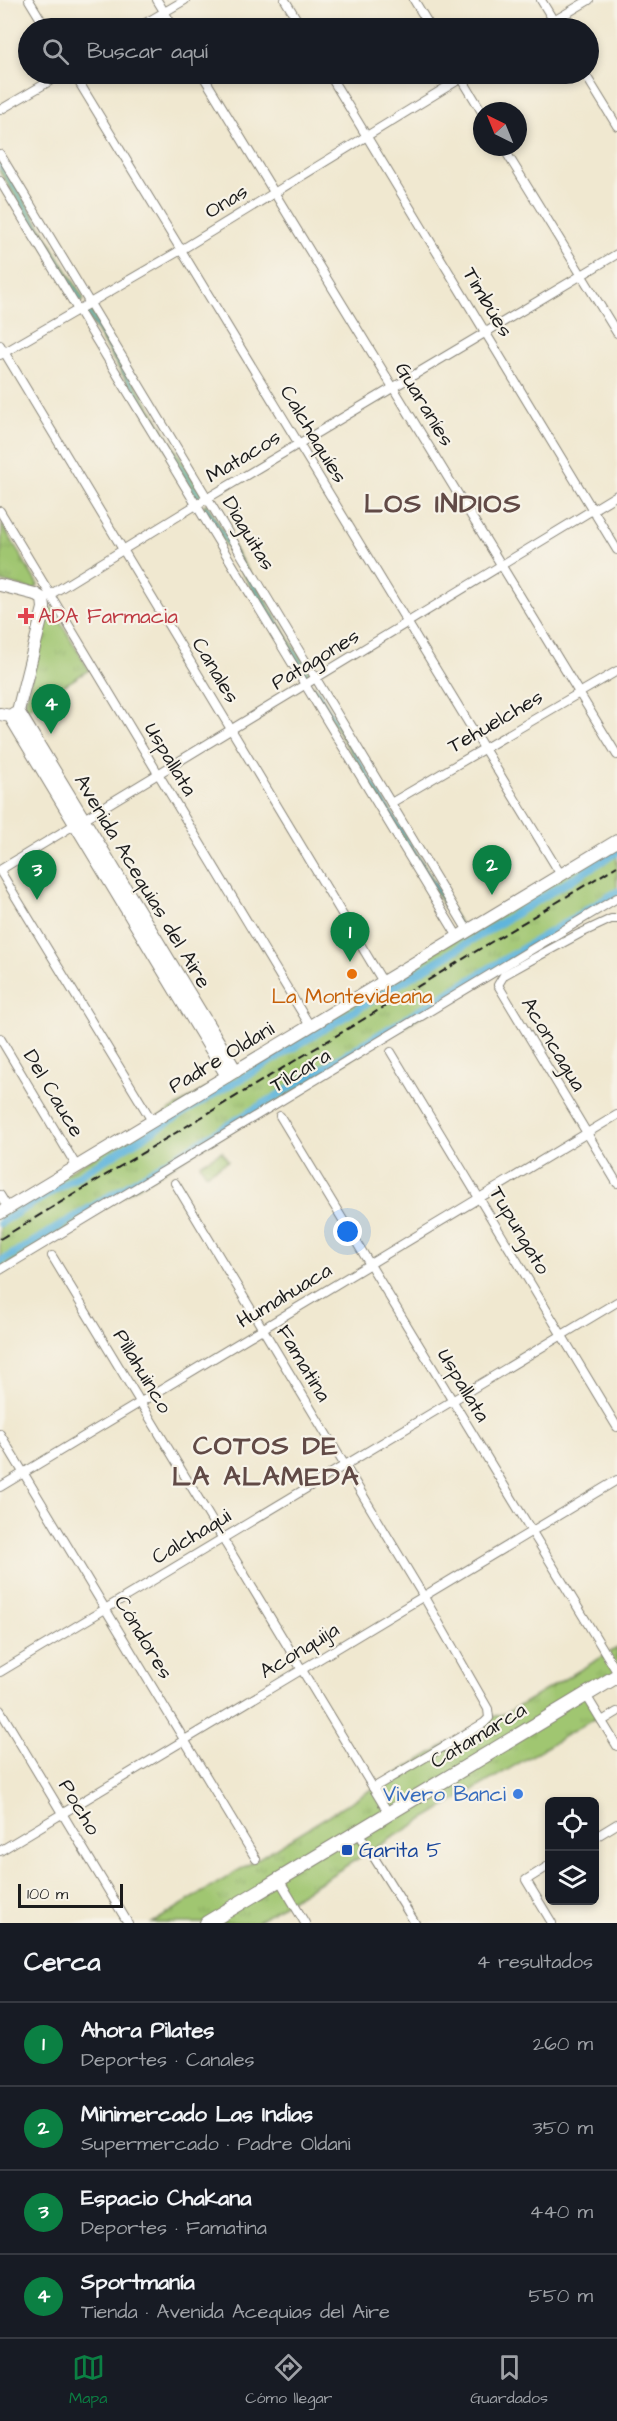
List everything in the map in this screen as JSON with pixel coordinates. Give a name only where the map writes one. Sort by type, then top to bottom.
[{"type":"main road","points":[[0,585],[47,596]]},
{"type":"main road","name":"Avenida Acequias del Aire","points":[[47,596],[9,713],[79,822],[232,1073]]},
{"type":"main road","name":"Padre Oldani","points":[[4,1210],[617,842]]},
{"type":"main road","name":"Catamarca","points":[[207,1923],[224,1919],[358,1832],[617,1674]]},
{"type":"street","points":[[29,0],[40,18]]},
{"type":"street","points":[[157,0],[168,18]]},
{"type":"street","points":[[154,18],[185,0]]},
{"type":"street","points":[[285,0],[296,18]]},
{"type":"street","points":[[414,0],[425,18]]},
{"type":"street","points":[[541,0],[552,18]]},
{"type":"street","points":[[565,18],[589,0]]},
{"type":"street","points":[[0,110],[45,84]]},
{"type":"street","name":"Calchaquíes","points":[[80,84],[561,875]]},
{"type":"street","name":"Guaraníes","points":[[208,84],[617,754]]},
{"type":"street","name":"Timbúes","points":[[335,84],[617,550]]},
{"type":"street","name":"Onas","points":[[2,351],[181,250],[449,84]]},
{"type":"street","points":[[468,84],[477,102]]},
{"type":"street","points":[[591,84],[617,126]]},
{"type":"street","name":"Diaguitas","points":[[0,154],[391,803],[463,934]]},
{"type":"street","points":[[509,156],[617,333]]},
{"type":"street","name":"Diaguitas","points":[[0,181],[305,686],[463,934]]},
{"type":"street","name":"Matacos","points":[[47,596],[617,254]]},
{"type":"street","name":"Canales","points":[[2,351],[383,982]]},
{"type":"street","name":"Patagones","points":[[0,870],[617,495]]},
{"type":"street","name":"Uspallata","points":[[0,511],[47,596],[159,774],[310,1026]]},
{"type":"street","name":"Tehuelches","points":[[391,803],[617,671]]},
{"type":"street","points":[[0,870],[152,1121]]},
{"type":"street","name":"Tilcara","points":[[0,1270],[617,898]]},
{"type":"street","name":"Aconcagua","points":[[617,919],[611,919],[579,934],[513,970],[500,979],[498,986],[617,1183]]},
{"type":"street","name":"Del Cauce","points":[[0,1038],[77,1167]]},
{"type":"street","name":"Tupungato","points":[[391,1052],[617,1427]]},
{"type":"street","name":"Humahuaca","points":[[0,1487],[617,1115]]},
{"type":"street","name":"Uspallata","points":[[280,1116],[617,1674]]},
{"type":"street","name":"Famatina","points":[[175,1183],[485,1701],[489,1718],[484,1723],[374,1788]]},
{"type":"street","points":[[0,1195],[4,1210]]},
{"type":"street","name":"Pillahuinco","points":[[52,1256],[389,1814]]},
{"type":"street","name":"Calchaqui","points":[[0,1672],[617,1302]]},
{"type":"street","name":"Cóndores","points":[[0,1434],[256,1859]]},
{"type":"street","name":"Aconquija","points":[[0,1851],[617,1480]]},
{"type":"street","points":[[586,1695],[617,1746]]},
{"type":"street","name":"Pocho","points":[[0,1710],[128,1923]]},
{"type":"street","points":[[602,1721],[617,1712]]},
{"type":"street","points":[[599,1835],[617,1824]]},
{"type":"street","points":[[358,1832],[415,1923]]},
{"type":"street","points":[[545,1868],[526,1880],[552,1923]]},
{"type":"street","points":[[280,1881],[305,1923]]},
{"type":"green space","points":[[0,159],[84,299],[82,302],[78,301],[0,172]]},
{"type":"green space","points":[[89,307],[202,493],[202,498],[196,497],[85,312]]},
{"type":"green space","points":[[205,504],[312,676],[307,679],[203,508]]},
{"type":"green space","points":[[2,524],[38,585],[34,590],[0,581]]},
{"type":"green space","points":[[49,608],[53,609],[89,670],[23,711]]},
{"type":"green space","points":[[314,685],[463,929],[459,931],[312,689]]},
{"type":"green space","points":[[617,841],[617,898],[0,1270],[0,1213]]},
{"type":"green space","points":[[222,1151],[228,1161],[206,1174],[200,1164]]},
{"type":"green space","points":[[617,1648],[617,1676],[586,1695],[599,1716],[370,1851],[254,1923],[152,1923],[489,1718],[507,1713]]},
{"type":"waterway","points":[[0,165],[81,300]]},
{"type":"waterway","points":[[87,310],[199,496]]},
{"type":"waterway","points":[[206,507],[308,676]]},
{"type":"waterway","points":[[315,687],[460,928]]},
{"type":"waterway","points":[[474,939],[617,852]]},
{"type":"waterway","points":[[0,1262],[617,892]]},
{"type":"waterway","points":[[239,1080],[469,942]]},
{"type":"waterway","points":[[0,1223],[234,1082]]},
{"type":"railway","points":[[0,1239],[617,866]]},
{"type":"place","name":"ADA Farmacia","points":[[26,616]]},
{"type":"place","name":"Sportmanía","points":[[51,734]]},
{"type":"place","name":"Minimercado Las Indias","points":[[492,895]]},
{"type":"place","name":"Espacio Chakana","points":[[37,900]]},
{"type":"place","name":"Ahora Pilates","points":[[350,962]]},
{"type":"place","name":"La Montevideana","points":[[352,974]]},
{"type":"place","name":"Vivero Banci","points":[[518,1794]]},
{"type":"place","name":"Garita 5","points":[[347,1850]]},
{"type":"district","name":"LOS INDIOS","points":[[443,503]]},
{"type":"district","name":"COTOS DE LA ALAMEDA","points":[[266,1460]]}]
